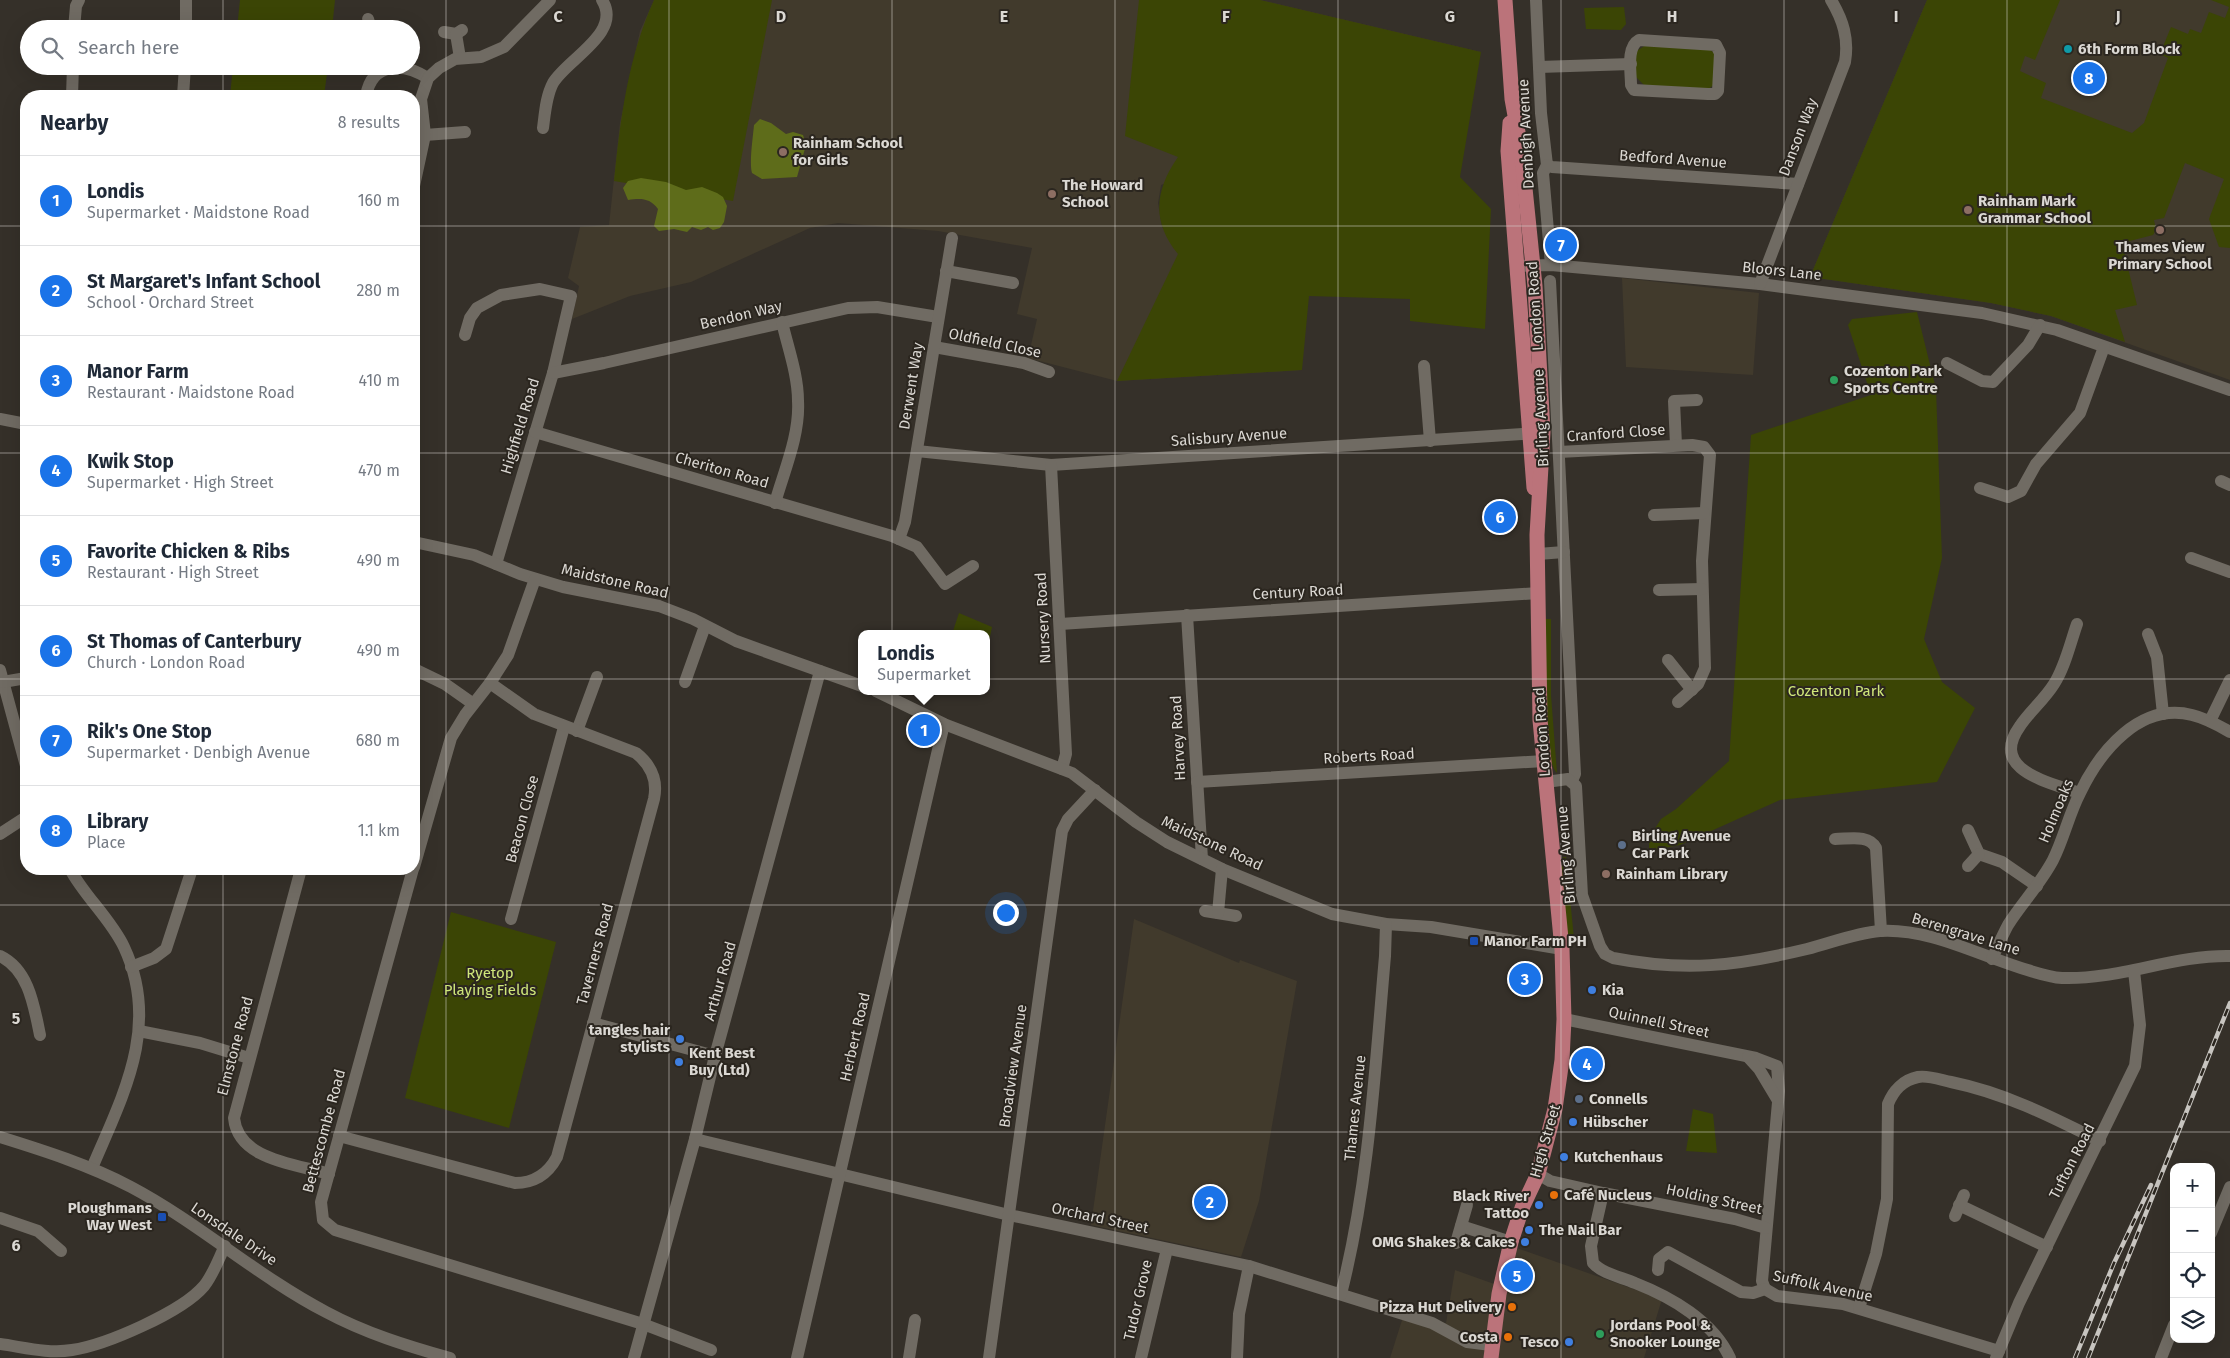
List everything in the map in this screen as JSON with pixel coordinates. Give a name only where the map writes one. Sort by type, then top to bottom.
[{"type":"main road","name":"London Road","points":[[1505,0],[1512,99],[1521,149],[1536,433],[1531,470],[1538,515],[1540,712],[1562,950]]},
{"type":"main road","name":"High Street","points":[[1491,1352],[1499,1294],[1511,1242],[1522,1208],[1538,1174],[1560,1084],[1564,1019],[1562,950]]},
{"type":"street","points":[[75,20],[76,6],[79,0]]},
{"type":"street","points":[[186,0],[186,20]]},
{"type":"street","points":[[420,158],[425,134],[421,99],[428,78],[444,65],[460,58],[481,57],[504,47],[550,0]]},
{"type":"street","points":[[543,128],[548,100],[554,82],[603,29],[606,9],[602,0]]},
{"type":"street","name":"Denbigh Avenue","points":[[1536,0],[1544,151],[1547,165],[1543,173],[1551,265]]},
{"type":"street","name":"Danson Way","points":[[1760,284],[1845,62],[1847,50],[1845,29],[1832,0]]},
{"type":"street","points":[[454,32],[460,58]]},
{"type":"street","points":[[1639,40],[1716,45],[1720,52],[1718,91],[1714,94],[1708,94],[1634,90],[1630,86],[1630,64],[1632,46],[1639,40]]},
{"type":"street","points":[[1539,67],[1630,64]]},
{"type":"street","points":[[420,72],[428,78]]},
{"type":"street","points":[[72,90],[73,75]]},
{"type":"street","points":[[183,90],[184,75]]},
{"type":"street","points":[[368,90],[373,79],[377,75]]},
{"type":"street","points":[[425,134],[466,130]]},
{"type":"street","name":"Bedford Avenue","points":[[1547,165],[1552,167],[1798,184]]},
{"type":"street","name":"Derwent Way","points":[[899,539],[905,522],[952,238]]},
{"type":"street","name":"Bloors Lane","points":[[1526,266],[1551,265],[1760,284],[1982,312],[2040,326],[2104,346],[2230,390]]},
{"type":"street","points":[[946,271],[1013,283]]},
{"type":"street","name":"Birling Avenue","points":[[1550,281],[1575,774],[1572,781],[1577,792],[1582,895],[1597,940],[1604,954]]},
{"type":"street","name":"Highfield Road","points":[[465,335],[470,318],[477,308],[501,295],[540,289],[571,296],[553,373],[496,564]]},
{"type":"street","name":"Bendon Way","points":[[553,373],[782,322],[865,306],[938,317]]},
{"type":"street","points":[[775,503],[795,430],[798,408],[797,385],[782,322]]},
{"type":"street","points":[[1947,363],[1982,381],[1993,382],[2028,346],[2040,326]]},
{"type":"street","points":[[1980,488],[2008,497],[2021,491],[2040,457],[2068,428],[2080,412],[2104,346]]},
{"type":"street","name":"Oldfield Close","points":[[934,348],[1024,363],[1049,372]]},
{"type":"street","points":[[1424,366],[1430,441]]},
{"type":"street","name":"Cranford Close","points":[[1676,445],[1669,401],[1697,400]]},
{"type":"street","points":[[0,419],[20,423]]},
{"type":"street","name":"Cheriton Road","points":[[535,432],[899,539],[920,550],[945,584],[974,566]]},
{"type":"street","name":"Salisbury Avenue","points":[[917,452],[1051,465],[1536,433]]},
{"type":"street","name":"Cranford Close","points":[[1559,452],[1698,445],[1707,450],[1710,455],[1704,513],[1702,589],[1706,662],[1702,678],[1678,702]]},
{"type":"street","name":"Nursery Road","points":[[1051,465],[1066,754],[1062,768]]},
{"type":"street","points":[[1654,515],[1704,513]]},
{"type":"street","name":"Maidstone Road","points":[[420,543],[464,552],[535,579],[573,589],[652,604],[736,641],[858,685]]},
{"type":"street","points":[[1538,554],[1564,552]]},
{"type":"street","points":[[2191,558],[2230,572]]},
{"type":"street","name":"Bettescombe Road","points":[[420,847],[447,750],[457,727],[472,703],[490,683],[512,645],[535,579]]},
{"type":"street","points":[[1659,590],[1702,589]]},
{"type":"street","name":"Century Road","points":[[1060,624],[1538,593]]},
{"type":"street","name":"Harvey Road","points":[[1187,615],[1202,859]]},
{"type":"street","points":[[2077,624],[2055,682],[2020,725],[2013,738],[2011,750],[2016,762],[2025,773],[2079,793]]},
{"type":"street","points":[[685,682],[705,626]]},
{"type":"street","points":[[2148,634],[2157,657],[2163,714]]},
{"type":"street","points":[[1668,660],[1692,690]]},
{"type":"street","name":"Arthur Road","points":[[634,1358],[695,1139],[715,1056],[820,671]]},
{"type":"street","points":[[420,672],[445,684],[472,703]]},
{"type":"street","points":[[20,678],[2,676],[6,721],[20,752]]},
{"type":"street","points":[[577,731],[597,677]]},
{"type":"street","points":[[2210,721],[2230,680]]},
{"type":"street","name":"Taverners Road","points":[[339,1136],[515,1184],[534,1180],[550,1169],[557,1157],[654,799],[656,783],[647,763],[636,753],[564,727],[524,708],[490,683]]},
{"type":"street","name":"Maidstone Road","points":[[884,695],[944,724],[1062,768],[1080,777],[1152,834],[1222,869],[1332,914],[1386,924],[1431,927],[1562,950]]},
{"type":"street","name":"Holmoaks","points":[[1992,959],[2010,923],[2038,886],[2060,845],[2079,793],[2100,759],[2125,732],[2146,719],[2163,714],[2190,714],[2210,721],[2230,732]]},
{"type":"street","name":"Herbert Road","points":[[797,1358],[944,724]]},
{"type":"street","name":"Beacon Close","points":[[511,919],[564,727]]},
{"type":"street","name":"Roberts Road","points":[[1197,782],[1544,761]]},
{"type":"street","points":[[1546,782],[1572,781]]},
{"type":"street","name":"Broadview Avenue","points":[[989,1358],[1062,831],[1068,819],[1096,790]]},
{"type":"street","points":[[0,834],[20,821]]},
{"type":"street","points":[[1968,830],[1979,854],[2002,862],[2038,886]]},
{"type":"street","points":[[1835,841],[1864,838],[1874,843],[1876,848],[1881,931]]},
{"type":"street","points":[[1968,866],[1979,854]]},
{"type":"street","points":[[1222,869],[1211,912],[1236,916]]},
{"type":"street","points":[[74,875],[117,935],[131,967],[141,1007],[139,1031],[122,1097],[92,1168]]},
{"type":"street","points":[[131,967],[154,958],[166,949],[190,875]]},
{"type":"street","name":"Elmstone Road","points":[[299,875],[234,1111],[234,1124],[239,1137],[255,1152],[329,1174]]},
{"type":"street","name":"Bettescombe Road","points":[[412,875],[329,1174],[320,1209],[323,1220],[330,1228],[643,1324],[711,1350]]},
{"type":"street","name":"Thames Avenue","points":[[1341,1294],[1355,1242],[1365,1170],[1383,984],[1386,924]]},
{"type":"street","name":"Berengrave Lane","points":[[1604,954],[1613,958],[1650,964],[1707,967],[1800,950],[1856,935],[1881,931],[1917,933],[2036,973],[2061,978],[2134,971],[2196,958],[2230,956]]},
{"type":"street","points":[[0,956],[13,964],[25,981],[40,1035]]},
{"type":"street","name":"Tufton Road","points":[[1998,1355],[2047,1247],[2130,1079],[2139,1052],[2140,1025],[2134,971]]},
{"type":"street","name":"Quinnell Street","points":[[1564,1019],[1748,1057],[1759,1069],[1777,1099],[1766,1228]]},
{"type":"street","points":[[593,1023],[715,1056]]},
{"type":"street","points":[[139,1031],[200,1044],[249,1058]]},
{"type":"street","points":[[1859,1308],[1876,1254],[1887,1199],[1888,1104],[1894,1092],[1906,1082],[1924,1077],[1988,1092],[2042,1112],[2100,1141]]},
{"type":"street","name":"Lonsdale Drive","points":[[0,1137],[92,1168],[154,1200],[226,1246],[272,1279],[332,1315],[373,1334],[450,1358]]},
{"type":"street","name":"Orchard Street","points":[[695,1139],[1009,1214],[1250,1266],[1440,1326],[1467,1342],[1491,1352]]},
{"type":"street","name":"Holding Street","points":[[1538,1174],[1550,1181],[1735,1219],[1766,1228]]},
{"type":"street","points":[[2215,1223],[2230,1187]]},
{"type":"street","points":[[1603,1193],[1591,1246],[1593,1264],[1602,1271],[1648,1288],[1679,1306],[1712,1332],[1725,1347],[1730,1358]]},
{"type":"street","points":[[1456,1243],[1467,1205]]},
{"type":"street","points":[[1959,1205],[2047,1247]]},
{"type":"street","points":[[0,1218],[38,1231],[61,1251]]},
{"type":"street","points":[[1461,1226],[1511,1242]]},
{"type":"street","points":[[1765,1289],[1762,1281],[1766,1228]]},
{"type":"street","points":[[0,1344],[49,1350],[72,1350],[140,1326],[172,1311],[202,1289],[226,1246]]},
{"type":"street","name":"Tudor Grove","points":[[1141,1358],[1167,1249]]},
{"type":"street","name":"Suffolk Avenue","points":[[1658,1270],[1659,1260],[1668,1252],[1741,1292],[1753,1293],[1765,1289],[1778,1296],[1828,1301],[1859,1308],[1998,1355]]},
{"type":"street","points":[[1237,1358],[1239,1314],[1250,1266]]},
{"type":"street","points":[[909,1358],[915,1320]]},
{"type":"street","points":[[2161,1358],[2170,1335]]},
{"type":"shaded area","points":[[654,0],[1260,0],[1481,52],[1161,185],[1158,203],[1162,227],[1302,370],[1117,381],[1028,358],[1037,319],[1017,314],[1032,248],[938,231],[838,223],[810,228],[691,282],[630,296],[572,319],[579,286],[568,278],[580,227],[609,225],[620,123],[640,31]]},
{"type":"shaded area","name":"Rainham Mark Grammar School","points":[[1927,0],[2230,0],[2230,380],[2051,316],[1991,303],[1810,277]]},
{"type":"shaded area","points":[[1622,278],[1759,293],[1753,375],[1626,367]]},
{"type":"shaded area","points":[[1134,919],[1239,963],[1240,960],[1297,981],[1259,1201],[1241,1257],[1091,1225]]},
{"type":"shaded area","points":[[1514,1247],[1662,1299],[1644,1358],[1390,1358],[1403,1317],[1446,1323],[1455,1270],[1497,1285]]},
{"type":"green space","points":[[240,0],[335,0],[333,20],[238,20]]},
{"type":"green space","points":[[654,0],[772,0],[733,201],[614,181],[626,89],[638,44]]},
{"type":"green space","points":[[1139,0],[1260,0],[1481,52],[1460,177],[1491,209],[1485,329],[1410,321],[1410,299],[1309,296],[1302,370],[1117,381],[1178,254],[1163,230],[1159,206],[1164,181],[1178,157],[1125,136]]},
{"type":"green space","name":"Rainham Mark Grammar School","points":[[1927,0],[2060,0],[2035,60],[2025,56],[2020,71],[2046,83],[2041,98],[2132,133],[2144,123],[2168,58],[2160,54],[2171,27],[2188,34],[2190,29],[2201,33],[2209,12],[2225,18],[2229,7],[2211,0],[2230,0],[2230,248],[2219,247],[2209,219],[2224,179],[2185,163],[2164,218],[2154,220],[2156,230],[2153,235],[2122,243],[2137,305],[2115,310],[2125,342],[2051,316],[1991,303],[1810,277]]},
{"type":"green space","points":[[1624,7],[1626,24],[1621,30],[1586,29],[1584,8]]},
{"type":"green space","points":[[1649,43],[1707,48],[1716,54],[1715,84],[1707,90],[1646,87],[1634,75],[1635,52]]},
{"type":"green space","points":[[232,75],[327,75],[325,90],[231,90]]},
{"type":"green space","points":[[760,119],[771,123],[786,134],[793,132],[803,135],[806,145],[797,177],[762,179],[752,173],[751,157],[754,125]]},
{"type":"green space","points":[[641,178],[666,182],[686,190],[702,187],[717,193],[723,197],[727,206],[724,222],[720,228],[713,230],[708,227],[701,230],[692,227],[687,232],[674,229],[659,231],[654,226],[658,209],[652,203],[645,200],[628,200],[623,188],[628,181]]},
{"type":"green space","name":"Cozenton Park","points":[[1917,312],[1936,389],[1942,558],[1924,639],[1942,682],[1975,708],[1937,782],[1780,800],[1680,845],[1649,851],[1649,838],[1661,819],[1676,809],[1729,761],[1751,435],[1871,395],[1848,325],[1852,319]]},
{"type":"green space","points":[[959,613],[992,627],[990,637],[990,630],[953,630]]},
{"type":"green space","points":[[1545,619],[1551,619],[1551,695],[1557,773],[1552,763],[1548,746],[1546,725]]},
{"type":"green space","points":[[1563,857],[1566,857],[1574,939],[1568,940],[1561,870]]},
{"type":"green space","name":"Ryetop Playing Fields","points":[[451,912],[556,942],[509,1128],[405,1098]]},
{"type":"green space","points":[[1693,1109],[1713,1114],[1717,1153],[1686,1151]]},
{"type":"railway","points":[[2088,1358],[2230,1003]]},
{"type":"railway","points":[[2075,1358],[2114,1263],[2151,1185]]},
{"type":"place","name":"6th Form Block","points":[[2068,49]]},
{"type":"place","name":"Library","points":[[2089,78]]},
{"type":"place","name":"Rainham School for Girls","points":[[783,152]]},
{"type":"place","name":"The Howard School","points":[[1052,194]]},
{"type":"place","name":"Rainham Mark Grammar School","points":[[1968,210]]},
{"type":"place","name":"Thames View Primary School","points":[[2160,230]]},
{"type":"place","name":"Rik's One Stop","points":[[1561,245]]},
{"type":"place","name":"Cozenton Park Sports Centre","points":[[1834,380]]},
{"type":"place","name":"St Thomas of Canterbury","points":[[1500,517]]},
{"type":"place","name":"Londis","points":[[924,730]]},
{"type":"place","name":"Birling Avenue Car Park","points":[[1622,845]]},
{"type":"place","name":"Rainham Library","points":[[1606,874]]},
{"type":"place","name":"Manor Farm PH","points":[[1474,941]]},
{"type":"place","name":"Manor Farm","points":[[1525,979]]},
{"type":"place","name":"Kia","points":[[1592,990]]},
{"type":"place","name":"tangles hair stylists","points":[[680,1039]]},
{"type":"place","name":"Kent Best Buy (Ltd)","points":[[679,1062]]},
{"type":"place","name":"Kwik Stop","points":[[1587,1064]]},
{"type":"place","name":"Connells","points":[[1579,1099]]},
{"type":"place","name":"Hübscher","points":[[1573,1122]]},
{"type":"place","name":"Kutchenhaus","points":[[1564,1157]]},
{"type":"place","name":"Café Nucleus","points":[[1554,1195]]},
{"type":"place","name":"St Margaret's Infant School","points":[[1210,1202]]},
{"type":"place","name":"Black River Tattoo","points":[[1539,1205]]},
{"type":"place","name":"Ploughmans Way West","points":[[162,1217]]},
{"type":"place","name":"The Nail Bar","points":[[1529,1230]]},
{"type":"place","name":"OMG Shakes & Cakes","points":[[1525,1242]]},
{"type":"place","name":"Favorite Chicken & Ribs","points":[[1517,1276]]},
{"type":"place","name":"Pizza Hut Delivery","points":[[1512,1307]]},
{"type":"place","name":"Jordans Pool & Snooker Lounge","points":[[1600,1334]]},
{"type":"place","name":"Costa","points":[[1508,1337]]},
{"type":"place","name":"Tesco","points":[[1569,1342]]}]
